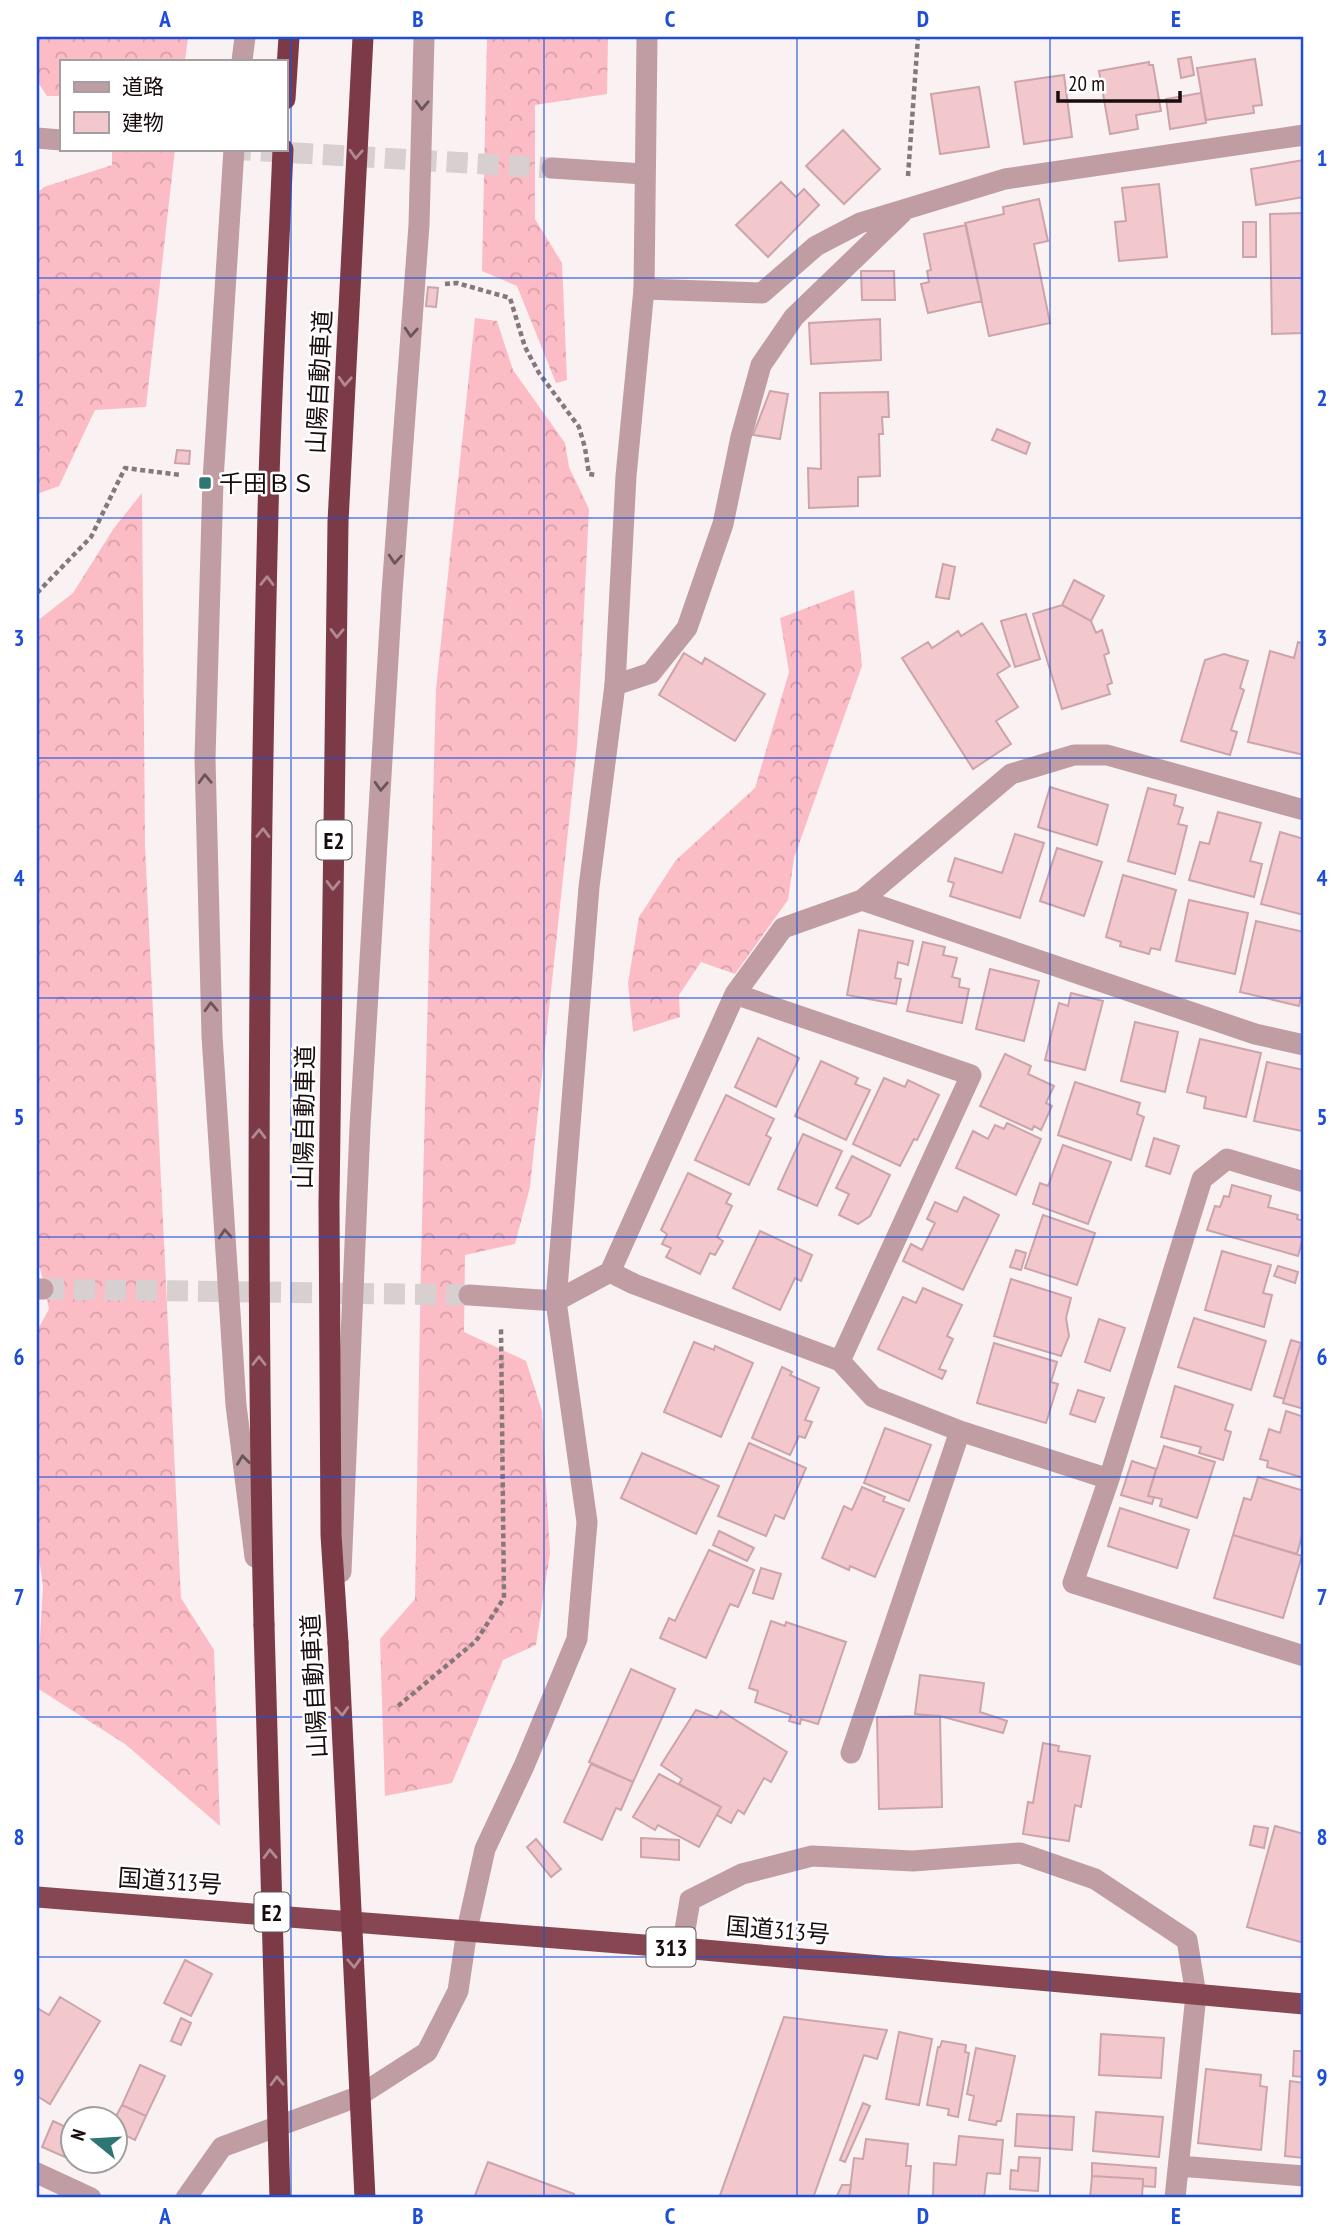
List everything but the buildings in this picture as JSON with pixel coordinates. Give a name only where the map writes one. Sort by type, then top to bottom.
[{"type":"highway","points":[[287,68],[289,37]]},
{"type":"highway","name":"山陽自動車道","points":[[363,37],[338,522],[330,1231],[331,1535],[365,2198]]},
{"type":"highway","name":"山陽自動車道","points":[[280,2198],[259,1440],[258,1163],[268,510],[283,150]]},
{"type":"highway","name":"国道313号","points":[[37,1897],[682,1948],[1304,2004]]},
{"type":"street","points":[[242,60],[245,37]]},
{"type":"street","points":[[338,1643],[361,1113],[392,592],[419,225],[425,37]]},
{"type":"street","points":[[186,2198],[222,2147],[357,2097],[427,2052],[458,1991],[467,1930],[485,1849],[524,1766],[577,1639],[587,1522],[556,1301],[589,887],[615,685],[626,476],[644,289],[647,37]]},
{"type":"street","points":[[644,289],[762,293],[816,246],[860,223],[1004,179],[1304,135]]},
{"type":"street","points":[[37,138],[60,139]]},
{"type":"street","points":[[234,150],[213,480],[205,758],[212,1036],[236,1405],[264,1625]]},
{"type":"street","points":[[552,168],[644,174]]},
{"type":"street","points":[[615,685],[651,673],[687,628],[723,524],[741,437],[761,365],[794,317],[905,210]]},
{"type":"street","points":[[468,1295],[556,1301],[610,1272],[735,994],[783,928],[862,900],[1011,774],[1074,755],[1107,755],[1304,810]]},
{"type":"street","points":[[862,900],[1255,1034],[1304,1045]]},
{"type":"street","points":[[735,994],[971,1074],[841,1361]]},
{"type":"street","points":[[1304,1182],[1227,1160],[1202,1179],[1110,1479],[1073,1583],[1304,1656]]},
{"type":"street","points":[[610,1272],[634,1284],[841,1361],[873,1397],[960,1431],[1110,1479]]},
{"type":"street","points":[[851,1753],[960,1431]]},
{"type":"street","points":[[682,1948],[690,1900],[742,1874],[812,1856],[914,1861],[1020,1853],[1095,1879],[1187,1940],[1196,1995],[1175,2198]]},
{"type":"street","points":[[1178,2165],[1304,2176]]},
{"type":"street","points":[[37,2173],[91,2198]]},
{"type":"path","points":[[905,210],[918,37]]},
{"type":"path","points":[[457,284],[510,298],[514,317],[529,356],[579,427],[589,474],[600,475]]},
{"type":"path","points":[[37,593],[91,537],[125,468],[172,473]]},
{"type":"path","points":[[398,1706],[476,1641],[504,1598],[501,1298]]},
{"type":"green space","points":[[37,37],[188,37],[185,60],[60,60],[60,96],[47,96],[37,81]]},
{"type":"green space","points":[[487,37],[608,37],[607,94],[535,105],[535,219],[562,263],[567,380],[556,383],[517,286],[482,271]]},
{"type":"green space","points":[[112,150],[175,150],[146,407],[95,410],[59,486],[37,494],[37,193],[44,187],[112,165]]},
{"type":"green space","points":[[475,318],[497,321],[513,370],[565,443],[569,467],[589,509],[577,747],[530,1187],[515,1244],[465,1255],[464,1332],[526,1361],[542,1411],[550,1553],[536,1645],[503,1660],[452,1783],[385,1796],[380,1639],[415,1599],[436,689]]},
{"type":"green space","points":[[142,493],[145,845],[181,1598],[214,1650],[220,1826],[125,1744],[37,1688],[43,1586],[37,1544],[37,1331],[49,1309],[40,1268],[37,1265],[37,621],[73,593],[114,528]]},
{"type":"green space","points":[[854,590],[862,666],[794,858],[788,900],[735,974],[701,962],[679,995],[680,1017],[633,1032],[628,983],[639,917],[676,860],[755,788],[789,672],[780,618]]},
{"type":"tunnel","points":[[247,150],[552,168]]},
{"type":"tunnel","points":[[43,1289],[469,1295]]},
{"type":"place","name":"千田ＢＳ","points":[[205,483]]}]
